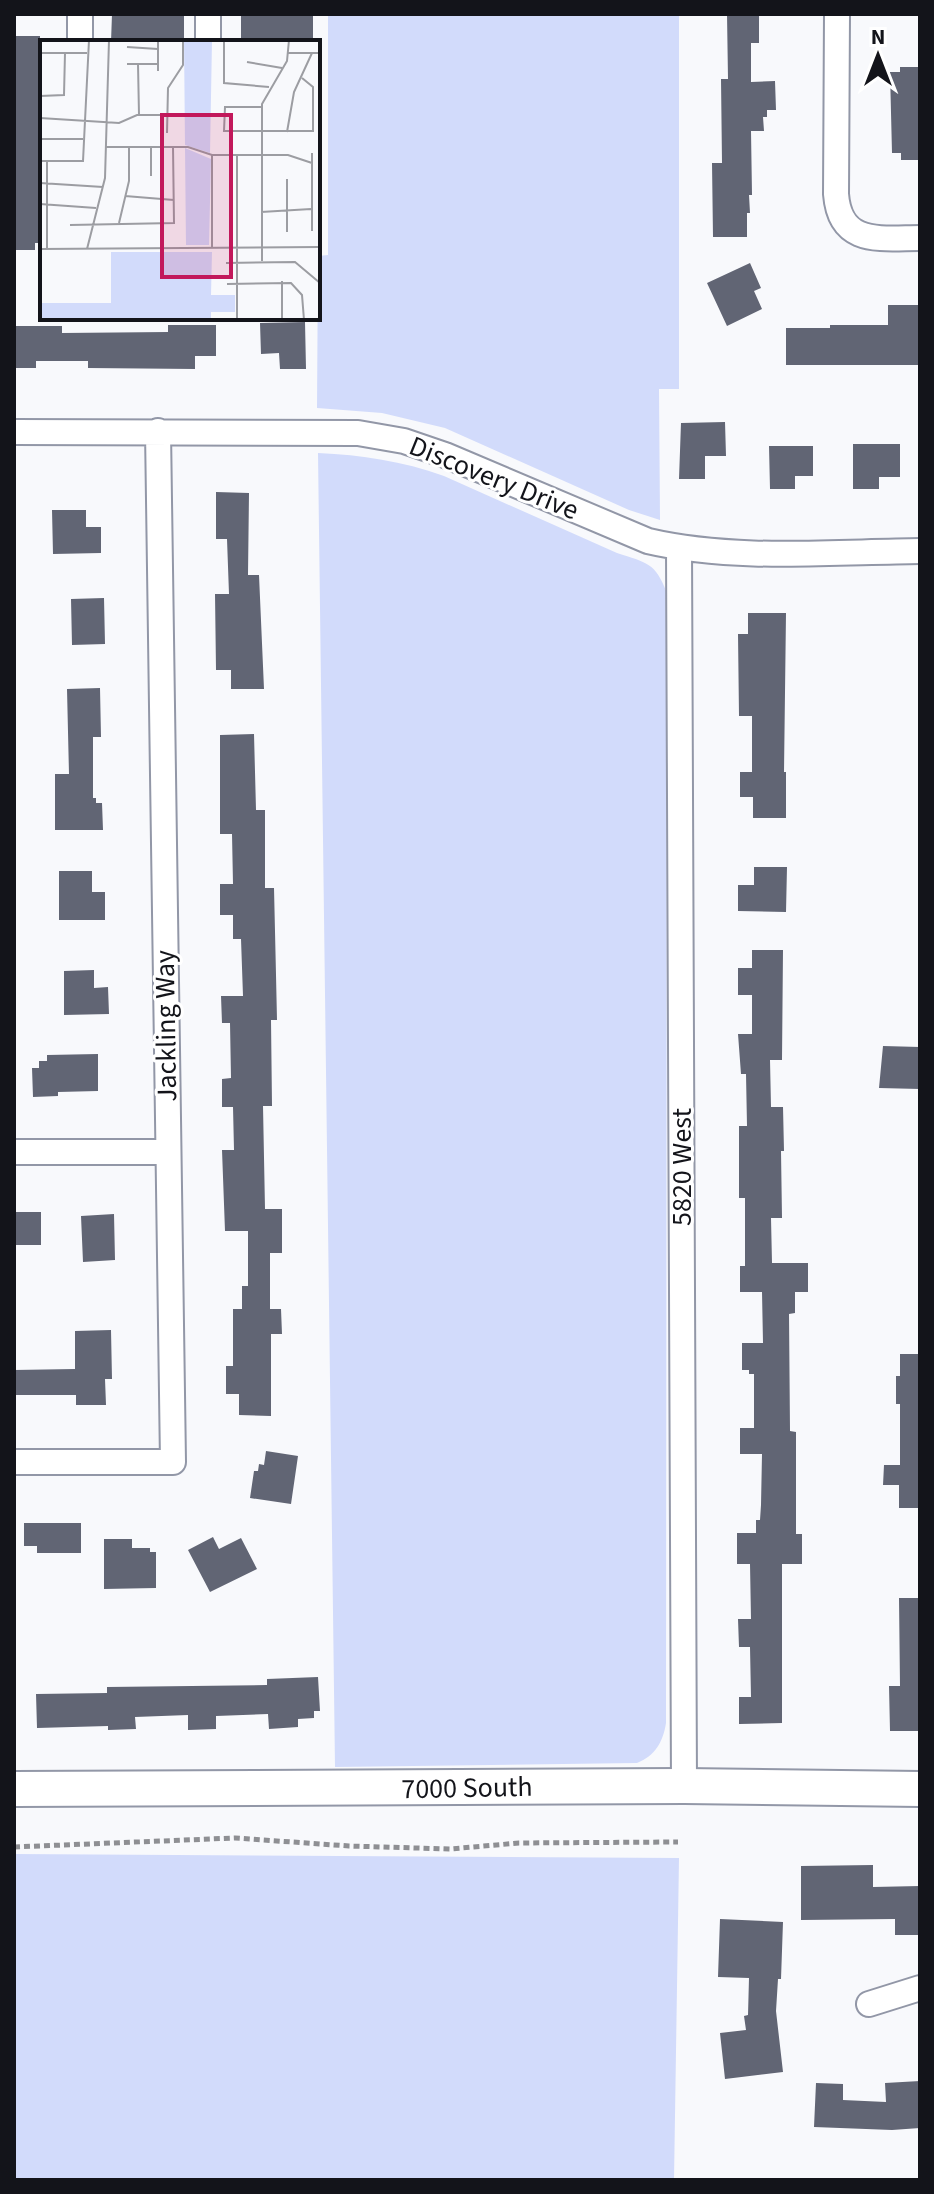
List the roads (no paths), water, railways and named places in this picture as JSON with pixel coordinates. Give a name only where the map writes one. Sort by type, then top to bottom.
[{"type":"street","points":[[80,14],[80,40]]},
{"type":"street","points":[[208,14],[208,40]]},
{"type":"street","points":[[837,14],[836,194],[839,211],[847,227],[861,235],[920,238]]},
{"type":"street","name":"Jackling Way","points":[[14,1462],[173,1462],[158,431]]},
{"type":"street","name":"Discovery Drive","points":[[14,432],[358,433],[404,441],[445,455],[648,541],[679,548],[732,552],[920,551]]},
{"type":"street","name":"5820 West","points":[[679,548],[684,1786]]},
{"type":"street","points":[[14,1152],[167,1152]]},
{"type":"street","name":"7000 South","points":[[14,1789],[684,1786],[920,1789]]},
{"type":"street","points":[[869,2004],[920,1988]]}]
